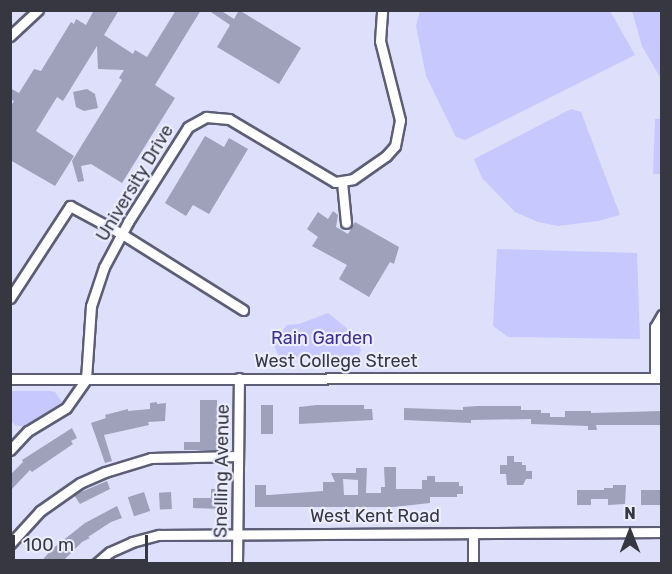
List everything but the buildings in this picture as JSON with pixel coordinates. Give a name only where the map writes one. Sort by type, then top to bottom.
[{"type":"street","points":[[10,36],[38,10]]},
{"type":"street","points":[[345,224],[342,182],[353,179],[386,156],[398,138],[400,120],[381,41],[382,10]]},
{"type":"street","name":"University Drive","points":[[86,379],[92,306],[96,287],[122,234],[188,127],[207,117],[229,119],[327,179],[342,182]]},
{"type":"street","points":[[10,298],[68,207],[71,206],[122,234],[243,310]]},
{"type":"street","points":[[658,378],[655,327],[662,315]]},
{"type":"street","name":"Snelling Avenue","points":[[237,564],[239,378]]},
{"type":"street","name":"West College Street","points":[[10,379],[658,378]]},
{"type":"street","points":[[10,450],[28,431],[66,408],[86,379]]},
{"type":"street","points":[[10,544],[40,511],[80,483],[105,472],[151,459],[238,456]]},
{"type":"street","name":"West Kent Road","points":[[96,564],[110,552],[132,542],[159,535],[662,532]]},
{"type":"street","points":[[473,533],[473,564]]},
{"type":"green space","points":[[420,11],[610,11],[635,55],[465,140],[456,137],[426,76],[416,26]]},
{"type":"green space","points":[[632,11],[661,11],[661,79],[642,46]]},
{"type":"green space","points":[[571,109],[581,112],[620,215],[598,221],[558,226],[538,222],[515,212],[482,178],[474,159]]},
{"type":"green space","points":[[655,119],[661,119],[661,174],[653,174]]},
{"type":"green space","points":[[497,249],[637,253],[640,339],[508,337],[493,326]]},
{"type":"green space","name":"Rain Garden","points":[[328,313],[354,334],[361,350],[357,358],[338,361],[278,355],[273,343],[287,325],[299,324]]},
{"type":"green space","points":[[11,391],[55,392],[62,402],[24,427],[15,425],[11,421]]}]
